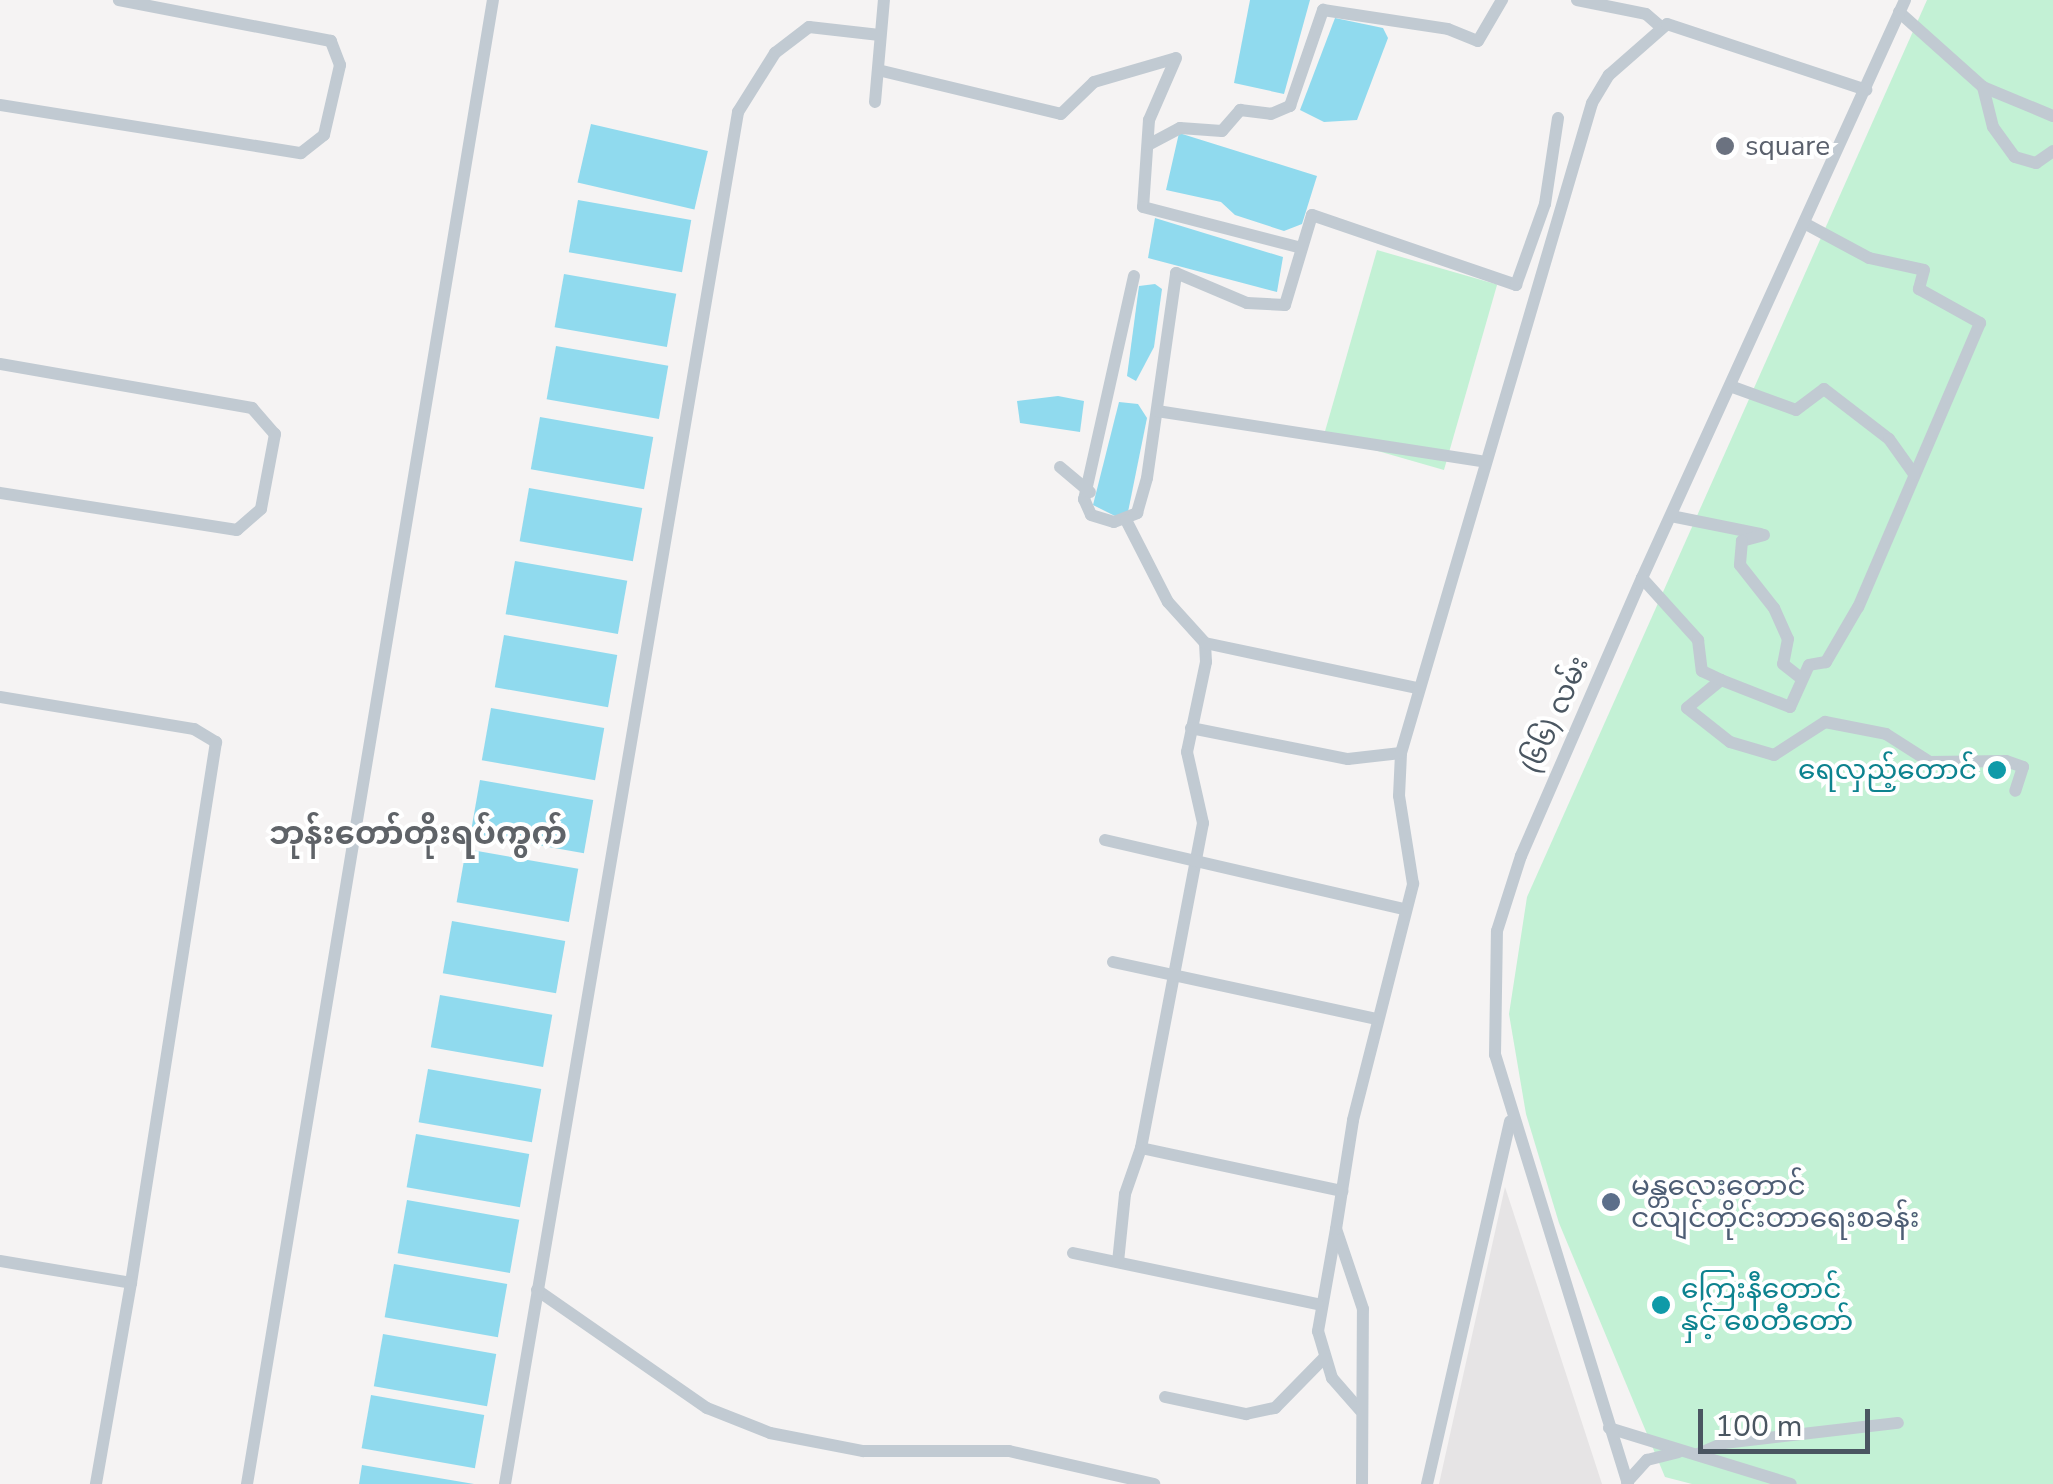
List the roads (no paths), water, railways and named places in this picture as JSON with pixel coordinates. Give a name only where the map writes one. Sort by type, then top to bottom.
[{"type":"street","points":[[0,105],[300,153],[324,135],[340,65],[331,41],[120,0]]},
{"type":"street","points":[[246,1484],[493,0]]},
{"type":"street","points":[[875,102],[884,0]]},
{"type":"street","points":[[1148,145],[1180,128],[1222,131],[1240,110],[1271,114],[1290,106],[1324,10],[1448,29],[1478,42],[1502,0]]},
{"type":"street","points":[[1577,0],[1646,14],[1660,27],[1866,90]]},
{"type":"street","points":[[1902,6],[1983,87],[2053,116]]},
{"type":"street","name":"(၆၆) လမ်း","points":[[1627,1483],[1511,1119],[1492,1038],[1498,931],[1521,856],[1642,578],[1902,6]]},
{"type":"street","points":[[504,1484],[738,112],[774,52],[809,27],[880,34]]},
{"type":"street","points":[[1360,1410],[1323,1359],[1318,1304],[1376,1019],[1415,868],[1401,823],[1402,754],[1416,688],[1481,461],[1592,103],[1660,27]]},
{"type":"street","points":[[878,70],[1061,114],[1094,82],[1176,58],[1149,120],[1148,145],[1139,174],[1143,207],[1302,248]]},
{"type":"street","points":[[1983,87],[1993,128],[2015,157],[2036,162],[2053,151]]},
{"type":"street","points":[[1126,520],[1140,506],[1158,411],[1176,272],[1247,303],[1285,305],[1312,215],[1516,284],[1545,204],[1558,118]]},
{"type":"street","points":[[1642,578],[1698,640],[1702,672],[1790,707],[1801,678],[1810,665],[1826,662],[1858,607],[1980,322],[1919,289],[1924,270],[1869,258],[1804,223]]},
{"type":"street","points":[[1126,520],[1091,515],[1084,499],[1090,492],[1134,276]]},
{"type":"street","points":[[0,364],[252,408],[274,434],[261,509],[237,530],[0,493]]},
{"type":"street","points":[[1730,386],[1796,410],[1824,388],[1889,439],[1914,474]]},
{"type":"street","points":[[1158,411],[1481,461]]},
{"type":"street","points":[[1060,467],[1090,492]]},
{"type":"street","points":[[1671,516],[1764,535],[1742,541],[1740,565],[1774,608],[1788,639],[1783,664],[1801,678]]},
{"type":"street","points":[[1126,520],[1168,602],[1205,643],[1416,688]]},
{"type":"street","points":[[1118,1262],[1124,1194],[1141,1148],[1203,823],[1188,768],[1205,643]]},
{"type":"street","points":[[1721,680],[1687,708],[1730,742],[1774,755],[1825,722],[1886,734],[1930,762],[2023,767],[2015,791]]},
{"type":"street","points":[[0,697],[194,729],[216,742],[96,1484]]},
{"type":"street","points":[[1191,728],[1348,758],[1402,754]]},
{"type":"street","points":[[1106,840],[1404,909]]},
{"type":"street","points":[[1113,962],[1376,1019]]},
{"type":"street","points":[[1426,1484],[1511,1119]]},
{"type":"street","points":[[1141,1148],[1342,1191]]},
{"type":"street","points":[[1336,1229],[1363,1309],[1362,1484]]},
{"type":"street","points":[[1073,1253],[1318,1304]]},
{"type":"street","points":[[0,1261],[131,1283]]},
{"type":"street","points":[[538,1290],[707,1408],[770,1433],[863,1452],[1009,1451],[1154,1484]]},
{"type":"street","points":[[1165,1397],[1246,1414],[1275,1408],[1323,1359]]},
{"type":"street","points":[[1698,1454],[1724,1444],[1898,1423]]},
{"type":"street","points":[[1609,1428],[1791,1484]]},
{"type":"street","points":[[1627,1483],[1647,1460],[1680,1451]]},
{"type":"water","points":[[1250,0],[1310,0],[1284,94],[1234,83]]},
{"type":"water","points":[[1335,18],[1383,28],[1388,38],[1357,120],[1324,122],[1300,110]]},
{"type":"water","points":[[591,124],[708,151],[694,209],[578,182]]},
{"type":"water","points":[[1179,133],[1317,176],[1302,224],[1284,231],[1235,215],[1221,202],[1166,190]]},
{"type":"water","points":[[578,200],[691,220],[682,272],[569,252]]},
{"type":"water","points":[[1155,218],[1283,257],[1277,292],[1148,258]]},
{"type":"water","points":[[564,274],[676,294],[667,347],[555,327]]},
{"type":"water","points":[[1155,284],[1162,289],[1154,347],[1136,381],[1127,376],[1139,286]]},
{"type":"water","points":[[556,346],[668,366],[659,419],[547,399]]},
{"type":"water","points":[[1058,396],[1084,401],[1080,432],[1020,423],[1017,401]]},
{"type":"water","points":[[1119,402],[1138,404],[1147,418],[1128,512],[1115,516],[1093,505]]},
{"type":"water","points":[[540,417],[653,437],[644,489],[531,469]]},
{"type":"water","points":[[529,488],[642,508],[633,561],[520,541]]},
{"type":"water","points":[[515,561],[627,581],[618,634],[506,614]]},
{"type":"water","points":[[504,635],[617,655],[608,707],[495,687]]},
{"type":"water","points":[[491,708],[604,728],[595,780],[482,760]]},
{"type":"water","points":[[480,780],[593,800],[584,853],[471,833]]},
{"type":"water","points":[[466,849],[578,869],[569,922],[457,902]]},
{"type":"water","points":[[452,921],[565,941],[556,993],[443,973]]},
{"type":"water","points":[[440,995],[552,1015],[543,1067],[431,1047]]},
{"type":"water","points":[[428,1069],[541,1089],[532,1142],[419,1122]]},
{"type":"water","points":[[416,1134],[529,1154],[520,1207],[407,1187]]},
{"type":"water","points":[[407,1200],[519,1220],[510,1273],[398,1253]]},
{"type":"water","points":[[394,1264],[507,1284],[498,1337],[385,1317]]},
{"type":"water","points":[[383,1334],[496,1354],[487,1406],[374,1386]]},
{"type":"water","points":[[371,1395],[484,1415],[475,1468],[362,1448]]},
{"type":"water","points":[[362,1465],[474,1484],[359,1484]]},
{"type":"place","name":"square","points":[[1725,146]]},
{"type":"place","name":"ရေလှည့်တောင်","points":[[1997,770]]},
{"type":"place","name":"မန္တလေးတောင် ငလျင်တိုင်းတာရေးစခန်း","points":[[1611,1202]]},
{"type":"place","name":"ကြေးနီတောင် နှင့် စေတီတော်","points":[[1661,1305]]},
{"type":"district","name":"ဘုန်းတော်တိုးရပ်ကွက်","points":[[418,834]]}]
